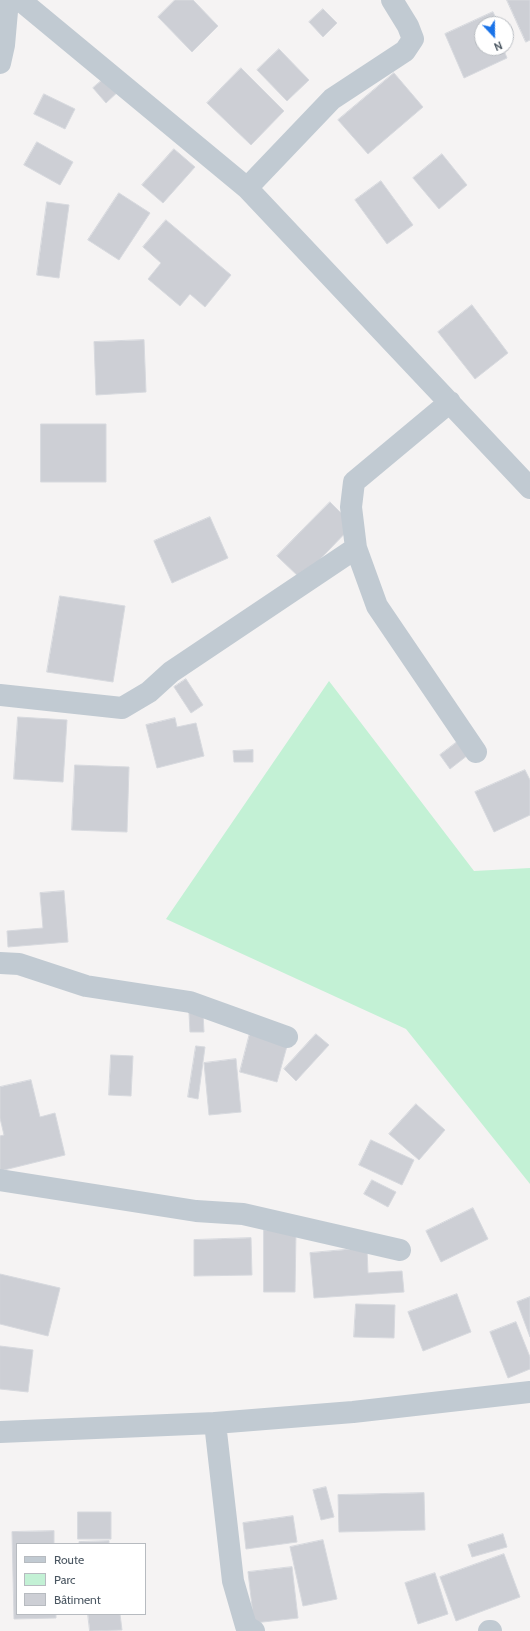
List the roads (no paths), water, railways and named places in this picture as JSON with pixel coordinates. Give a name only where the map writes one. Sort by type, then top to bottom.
[{"type":"street","points":[[0,63],[4,45],[8,0]]},
{"type":"street","points":[[20,0],[247,188],[530,488]]},
{"type":"street","points":[[247,188],[332,99],[405,51],[413,39],[408,26],[392,0]]},
{"type":"street","points":[[450,402],[354,482],[351,507],[356,548],[377,606],[476,752]]},
{"type":"street","points":[[0,695],[122,708],[149,692],[171,672],[356,548]]},
{"type":"street","points":[[0,963],[19,964],[86,986],[190,1002],[287,1037]]},
{"type":"street","points":[[0,1180],[196,1211],[243,1214],[400,1250]]},
{"type":"street","points":[[0,1432],[214,1423],[353,1412],[530,1392]]},
{"type":"street","points":[[214,1423],[233,1581],[246,1626],[254,1631]]}]
